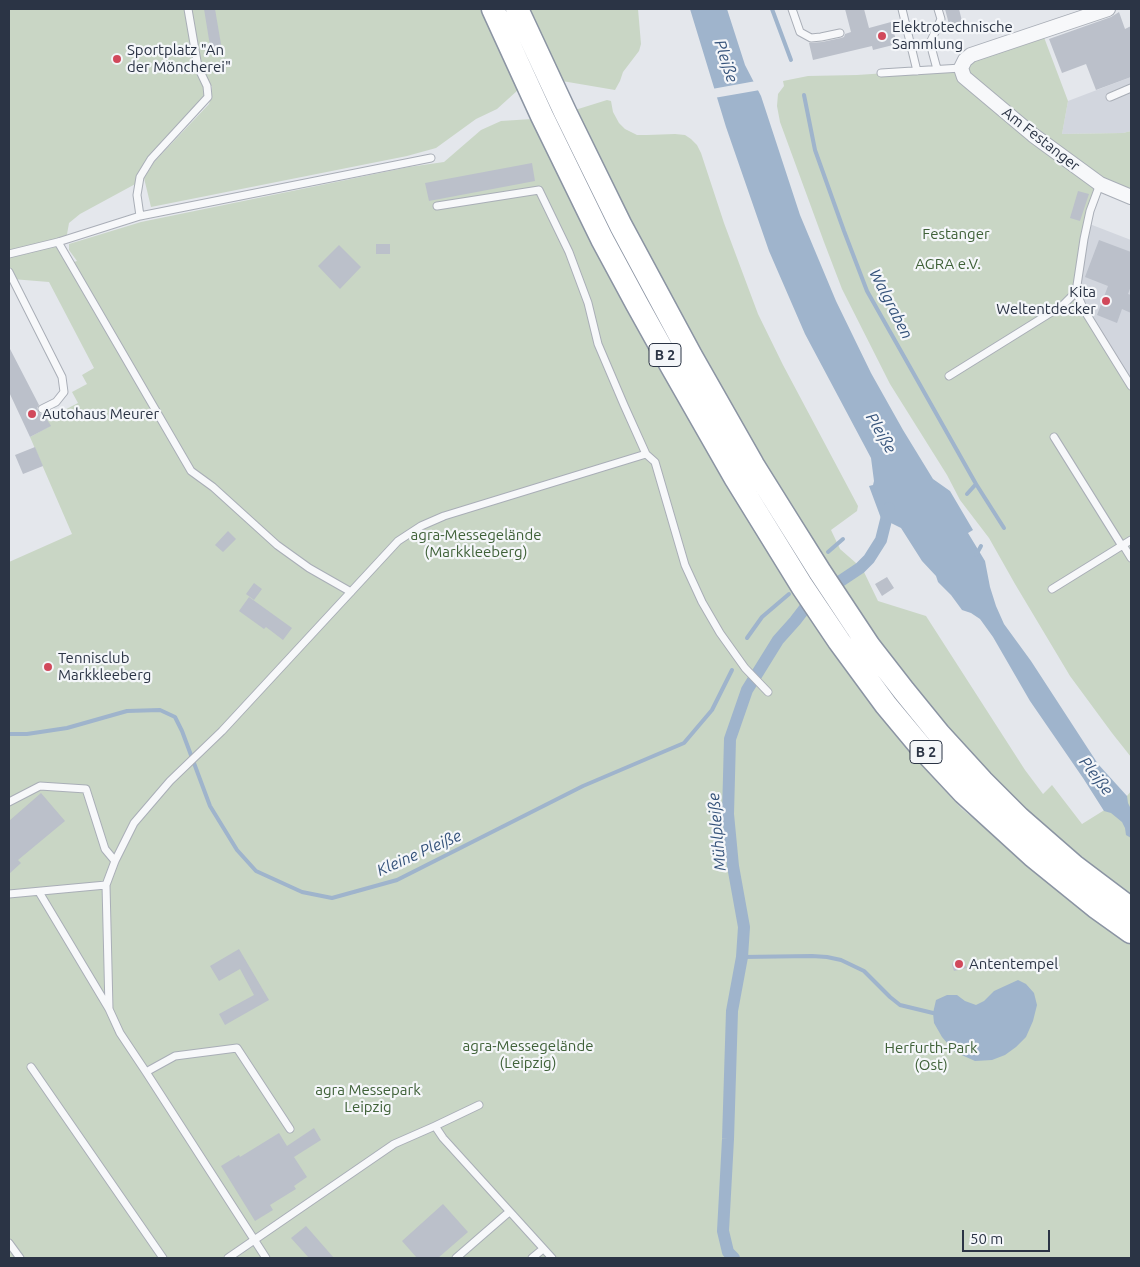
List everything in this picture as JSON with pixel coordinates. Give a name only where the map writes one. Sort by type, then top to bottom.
[{"type":"highway","name":"B 2","points":[[493,9],[542,116],[602,239],[672,367],[736,479],[802,586],[855,664],[921,747],[964,793],[1074,866],[1131,909]]},
{"type":"highway","name":"B 2","points":[[517,9],[564,112],[625,234],[690,356],[753,465],[820,572],[887,669],[939,734],[982,781],[1012,824],[1062,880],[1131,932]]},
{"type":"street","points":[[961,68],[965,60],[972,55],[1108,9]]},
{"type":"street","name":"Am Festanger","points":[[961,68],[964,77],[1033,135],[1100,184],[1131,197]]},
{"type":"lane","points":[[140,216],[137,195],[140,177],[151,159],[208,97],[207,86],[198,67],[188,9]]},
{"type":"lane","points":[[792,9],[800,32],[811,38],[821,38],[840,33]]},
{"type":"lane","points":[[902,9],[917,71]]},
{"type":"lane","points":[[937,70],[930,43],[941,18],[938,9]]},
{"type":"lane","points":[[881,73],[961,68]]},
{"type":"lane","points":[[1110,97],[1131,88]]},
{"type":"lane","points":[[9,254],[58,242],[140,216],[430,158]]},
{"type":"lane","points":[[1100,184],[1090,211],[1076,292],[1084,310],[1131,386]]},
{"type":"lane","points":[[437,206],[539,190],[570,252],[588,303],[598,344],[646,454],[655,462],[685,565],[702,602],[720,633],[745,668],[765,689]]},
{"type":"lane","points":[[58,242],[191,471],[213,487],[277,545],[309,568],[351,592]]},
{"type":"lane","points":[[9,272],[62,377],[64,392],[56,402],[42,409]]},
{"type":"lane","points":[[949,376],[1063,305],[1076,292]]},
{"type":"lane","points":[[1054,437],[1131,558]]},
{"type":"lane","points":[[109,1009],[106,885],[115,861],[134,823],[170,782],[211,742],[398,541],[422,526],[444,516],[646,454]]},
{"type":"lane","points":[[1052,589],[1131,540]]},
{"type":"lane","points":[[9,802],[40,786],[86,789],[105,849],[115,861]]},
{"type":"lane","points":[[9,894],[106,885]]},
{"type":"lane","points":[[39,892],[109,1009],[120,1033],[266,1258]]},
{"type":"lane","points":[[146,1072],[175,1056],[237,1048],[290,1129]]},
{"type":"lane","points":[[31,1067],[163,1258]]},
{"type":"lane","points":[[228,1258],[394,1144],[479,1105]]},
{"type":"lane","points":[[435,1126],[443,1138],[552,1258]]},
{"type":"lane","points":[[456,1258],[509,1212]]},
{"type":"lane","points":[[9,1242],[20,1258]]},
{"type":"lane","points":[[532,1258],[543,1248]]},
{"type":"shaded area","points":[[1131,77],[1131,131],[1123,133],[1062,134],[1068,101]]},
{"type":"shaded area","name":"Kita Weltentdecker","points":[[1087,223],[1131,240],[1131,386],[1076,292]]},
{"type":"green space","points":[[9,9],[483,9],[518,90],[497,109],[476,119],[436,148],[407,156],[151,207],[144,178],[154,162],[209,104],[212,86],[207,86],[208,97],[151,159],[139,182],[80,214],[69,223],[66,240],[58,242],[71,263],[77,261],[69,250],[69,244],[141,222],[409,167],[444,162],[481,130],[501,121],[532,119],[824,639],[891,730],[962,809],[999,839],[1026,809],[972,755],[907,677],[874,633],[791,508],[690,335],[639,239],[575,110],[607,100],[611,101],[613,112],[625,129],[637,135],[685,135],[697,145],[758,314],[858,506],[857,511],[831,530],[840,549],[864,572],[878,601],[926,616],[1025,770],[1043,794],[1052,785],[1082,824],[1127,796],[1131,791],[1131,1258],[9,1258],[9,562],[72,534],[30,437],[50,426],[47,419],[78,403],[72,392],[87,384],[82,375],[94,368],[49,282],[12,279],[9,272]]},
{"type":"green space","points":[[528,9],[638,9],[641,44],[639,51],[623,72],[615,90],[562,81]]},
{"type":"green space","name":"Festanger","points":[[1042,32],[1068,101],[1062,134],[1123,133],[1131,131],[1131,197],[1101,184],[1090,211],[1076,292],[1131,386],[1131,757],[1070,676],[989,538],[960,500],[947,475],[890,384],[842,289],[780,122],[777,106],[778,94],[784,86],[783,81],[808,76],[857,75],[961,68],[965,60]]},
{"type":"water","name":"Pleiße","points":[[690,9],[727,9],[745,65],[761,96],[800,215],[836,301],[871,373],[933,479],[950,491],[973,530],[968,533],[985,561],[990,587],[1004,624],[1031,661],[1098,764],[1127,796],[1131,809],[1131,838],[1126,835],[1122,822],[1111,813],[1104,811],[1030,701],[993,637],[980,619],[962,610],[922,561],[901,528],[891,523],[889,526],[881,524],[882,521],[869,486],[873,485],[874,481],[871,458],[805,334],[769,251],[726,127]]},
{"type":"water","points":[[1018,980],[1026,984],[1034,993],[1037,1005],[1026,1037],[1005,1055],[992,1060],[975,1061],[955,1052],[942,1037],[934,1023],[933,1013],[936,1000],[947,995],[957,995],[965,1001],[976,1005],[984,1001],[994,991]]},
{"type":"pier","points":[[756,81],[760,90],[714,98],[712,89]]},
{"type":"building","points":[[204,9],[215,9],[222,50],[211,52]]},
{"type":"building","points":[[845,9],[864,9],[869,28],[891,22],[897,44],[873,50],[872,46],[813,60],[809,43],[841,38],[851,32]]},
{"type":"building","points":[[945,9],[959,9],[963,25],[950,28]]},
{"type":"building","points":[[1119,12],[1125,29],[1131,26],[1131,77],[1096,90],[1086,64],[1062,73],[1049,39],[1111,17]]},
{"type":"building","points":[[532,163],[535,181],[429,201],[425,183]]},
{"type":"building","points":[[1078,191],[1089,194],[1080,221],[1070,218]]},
{"type":"building","points":[[1099,240],[1131,252],[1131,286],[1128,294],[1131,295],[1131,313],[1122,309],[1117,323],[1097,315],[1108,286],[1085,277]]},
{"type":"building","points":[[376,244],[390,244],[390,254],[376,254]]},
{"type":"building","points":[[339,245],[361,267],[340,289],[318,266]]},
{"type":"building","points":[[9,347],[39,405],[37,408],[38,412],[44,414],[51,426],[30,437],[9,392]]},
{"type":"building","points":[[35,447],[43,466],[23,474],[15,455]]},
{"type":"building","points":[[228,531],[236,539],[223,552],[215,545]]},
{"type":"building","points":[[887,577],[894,588],[882,596],[875,584]]},
{"type":"building","points":[[254,583],[262,589],[254,600],[246,594]]},
{"type":"building","points":[[249,597],[292,628],[283,640],[239,611]]},
{"type":"building","points":[[41,793],[65,821],[18,860],[21,863],[9,874],[9,821]]},
{"type":"building","points":[[239,949],[269,1000],[225,1025],[219,1014],[254,995],[240,969],[219,981],[210,966]]},
{"type":"building","points":[[956,959],[964,962],[967,968],[954,971],[952,965]]},
{"type":"building","points":[[314,1128],[321,1140],[294,1157],[307,1177],[294,1186],[296,1189],[270,1205],[273,1210],[255,1221],[221,1166],[239,1155],[240,1157],[279,1133],[287,1146]]},
{"type":"building","points":[[443,1204],[468,1232],[438,1258],[417,1258],[402,1241]]},
{"type":"building","points":[[306,1226],[334,1258],[309,1258],[291,1238]]},
{"type":"waterway","name":"Walgraben","points":[[772,9],[791,60]]},
{"type":"waterway","name":"Walgraben","points":[[804,95],[815,150],[867,291],[976,484],[967,494]]},
{"type":"waterway","name":"Walgraben","points":[[976,484],[1004,528]]},
{"type":"waterway","name":"Mühlpleiße","points":[[734,1258],[728,1252],[723,1231],[732,1011],[742,957],[744,927],[733,866],[728,814],[730,739],[747,690],[778,640],[805,608],[860,568],[869,559],[881,540],[889,508]]},
{"type":"waterway","name":"Kleine Pleiße","points":[[828,552],[843,539]]},
{"type":"waterway","points":[[976,555],[981,546]]},
{"type":"waterway","name":"Kleine Pleiße","points":[[747,638],[762,617],[789,594]]},
{"type":"waterway","name":"Kleine Pleiße","points":[[9,734],[27,734],[67,728],[127,711],[160,710],[175,717],[210,806],[237,850],[256,871],[302,892],[332,898],[397,880],[583,786],[684,743],[712,710],[732,670]]},
{"type":"waterway","points":[[742,957],[812,956],[841,960],[864,971],[900,1005],[933,1013]]},
{"type":"place","name":"Elektrotechnische Sammlung","points":[[882,36]]},
{"type":"place","name":"Sportplatz \"An der Möncherei\"","points":[[117,59]]},
{"type":"place","name":"Kita Weltentdecker","points":[[1106,301]]},
{"type":"place","name":"Autohaus Meurer","points":[[32,414]]},
{"type":"place","name":"Tennisclub Markkleeberg","points":[[48,667]]},
{"type":"place","name":"Antentempel","points":[[959,964]]},
{"type":"park label","name":"AGRA e.V.","points":[[948,264]]},
{"type":"park label","name":"agra-Messegelände (Markkleeberg)","points":[[476,544]]},
{"type":"park label","name":"agra-Messegelände (Leipzig)","points":[[528,1054]]},
{"type":"park label","name":"Herfurth-Park (Ost)","points":[[931,1056]]},
{"type":"park label","name":"agra Messepark Leipzig","points":[[368,1098]]}]
